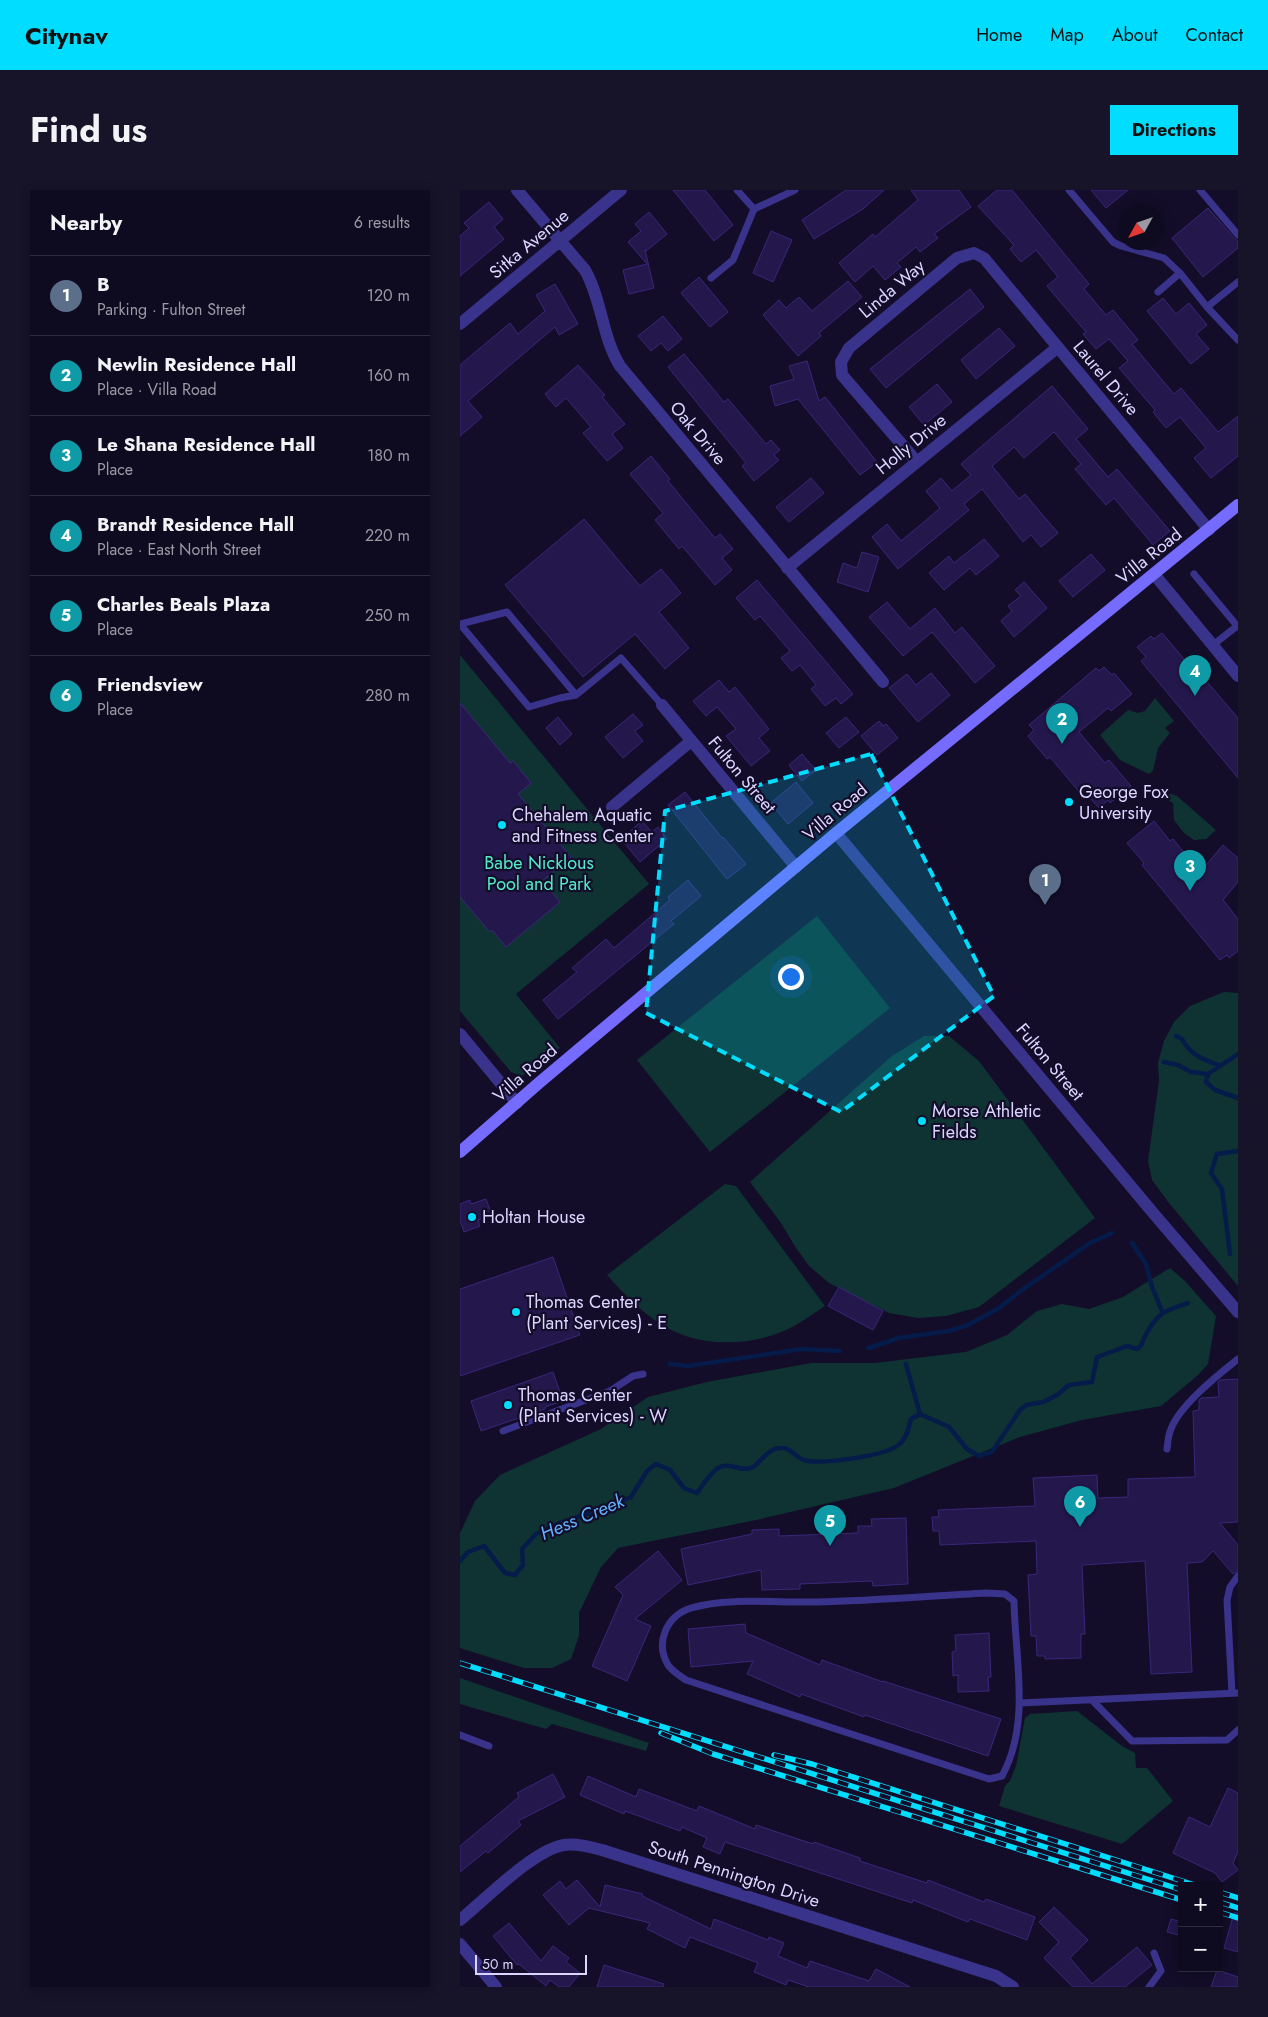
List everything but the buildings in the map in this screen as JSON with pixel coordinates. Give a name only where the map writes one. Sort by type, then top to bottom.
[{"type":"main road","name":"Villa Road","points":[[460,1152],[836,833],[1238,506]]},
{"type":"street","name":"Oak Drive","points":[[517,190],[585,270],[593,284],[611,351],[620,366],[883,682]]},
{"type":"street","name":"Sitka Avenue","points":[[460,324],[621,190]]},
{"type":"street","name":"Laurel Drive","points":[[974,253],[984,258],[1209,530]]},
{"type":"street","name":"Linda Way","points":[[917,462],[842,375],[841,362],[849,348],[957,258],[974,253]]},
{"type":"street","name":"Holly Drive","points":[[787,568],[1058,347]]},
{"type":"street","points":[[1154,574],[1238,676]]},
{"type":"street","name":"Fulton Street","points":[[662,705],[796,867]]},
{"type":"street","points":[[612,807],[691,741]]},
{"type":"street","name":"Fulton Street","points":[[836,833],[1238,1312]]},
{"type":"street","points":[[460,1034],[517,1103]]},
{"type":"street","name":"South Pennington Drive","points":[[460,1920],[529,1863],[550,1850],[563,1845],[576,1845],[602,1850],[996,1976],[1013,1987]]},
{"type":"street","points":[[460,1944],[496,1987]]},
{"type":"lane","points":[[738,190],[754,209]]},
{"type":"lane","points":[[711,278],[733,260],[754,209],[795,190]]},
{"type":"lane","points":[[1069,190],[1113,242],[1164,258],[1180,273],[1207,307],[1238,340]]},
{"type":"lane","points":[[1200,190],[1238,234]]},
{"type":"lane","points":[[1158,292],[1180,273]]},
{"type":"lane","points":[[1207,307],[1238,282]]},
{"type":"lane","points":[[1194,574],[1237,626],[1213,645]]},
{"type":"lane","points":[[576,695],[507,612],[460,624],[529,707],[576,695],[621,658],[662,705]]},
{"type":"lane","points":[[1166,1448],[1171,1428],[1184,1410],[1206,1384],[1238,1359]]},
{"type":"lane","points":[[503,1431],[610,1391],[633,1376],[643,1374]]},
{"type":"lane","points":[[1020,1703],[1235,1693],[1227,1600],[1230,1587],[1238,1576]]},
{"type":"lane","points":[[986,1593],[1005,1594],[1014,1601],[1020,1703],[1011,1760],[1002,1776],[988,1779],[686,1680],[669,1667],[663,1652],[663,1635],[665,1626],[676,1616],[690,1608],[727,1602],[840,1601],[986,1593]]},
{"type":"lane","points":[[1092,1700],[1132,1741],[1227,1740],[1238,1730]]},
{"type":"lane","points":[[460,1736],[489,1746]]},
{"type":"lane","points":[[1149,1987],[1161,1971],[1154,1953]]},
{"type":"highlighted area","points":[[871,754],[994,996],[841,1112],[646,1013],[665,811]]},
{"type":"green space","name":"Babe Nicklous Pool and Park","points":[[460,655],[649,884],[516,994],[560,1048],[530,1072],[521,1076],[511,1072],[460,1011]]},
{"type":"green space","points":[[1155,698],[1174,721],[1165,728],[1170,733],[1158,748],[1153,771],[1149,774],[1120,760],[1100,735],[1128,710],[1138,713],[1145,711]]},
{"type":"green space","points":[[1171,794],[1177,796],[1216,830],[1206,839],[1194,840],[1184,833],[1174,820],[1173,803],[1165,798],[1164,795]]},
{"type":"green space","points":[[817,916],[890,1008],[710,1152],[637,1060]]},
{"type":"green space","points":[[1224,992],[1238,993],[1238,1286],[1152,1180],[1148,1161],[1159,1081],[1158,1063],[1164,1041],[1174,1022],[1190,1006]]},
{"type":"green space","name":"Morse Athletic Fields","points":[[924,1036],[949,1036],[979,1061],[1095,1218],[979,1307],[946,1316],[918,1318],[889,1313],[829,1283],[809,1266],[781,1223],[750,1182],[892,1056]]},
{"type":"green space","points":[[725,1184],[736,1186],[825,1306],[791,1328],[769,1336],[742,1342],[716,1342],[680,1334],[649,1316],[607,1275]]},
{"type":"green space","points":[[1170,1268],[1184,1280],[1216,1316],[1208,1364],[1197,1376],[1161,1406],[1082,1420],[1020,1437],[894,1488],[756,1520],[618,1548],[601,1567],[579,1613],[579,1636],[571,1659],[552,1668],[524,1668],[460,1648],[460,1533],[475,1501],[500,1475],[601,1429],[648,1397],[707,1382],[811,1363],[875,1363],[966,1352],[1007,1335],[1037,1311],[1062,1304],[1089,1309],[1123,1297]]},
{"type":"green space","points":[[460,1678],[649,1743],[646,1751],[552,1724],[546,1729],[460,1704]]},
{"type":"green space","points":[[1077,1711],[1122,1746],[1135,1753],[1136,1768],[1147,1768],[1173,1801],[1122,1844],[999,1806],[1005,1786],[1010,1781],[1016,1766],[1025,1718],[1030,1714]]},
{"type":"waterway","points":[[1176,1036],[1182,1039],[1193,1053],[1221,1066]]},
{"type":"waterway","name":"Hess Creek","points":[[1238,1054],[1208,1074],[1206,1082],[1215,1090],[1238,1098]]},
{"type":"waterway","points":[[1164,1062],[1178,1065],[1191,1072],[1208,1074]]},
{"type":"waterway","name":"Hess Creek","points":[[1230,1254],[1222,1189],[1211,1173],[1217,1154],[1238,1151]]},
{"type":"waterway","points":[[868,1348],[899,1338],[949,1331],[968,1325],[999,1308],[1090,1243],[1112,1233]]},
{"type":"waterway","points":[[1132,1243],[1146,1264],[1152,1287],[1162,1311]]},
{"type":"waterway","name":"Hess Creek","points":[[460,1561],[468,1552],[484,1546],[505,1573],[515,1575],[523,1565],[522,1549],[536,1534],[560,1523],[631,1497],[647,1471],[656,1464],[670,1470],[684,1488],[697,1493],[710,1475],[720,1467],[728,1466],[749,1469],[769,1452],[776,1449],[785,1448],[801,1459],[812,1461],[851,1459],[889,1450],[903,1440],[907,1434],[911,1419],[920,1414],[949,1427],[967,1449],[979,1456],[992,1452],[1020,1410],[1026,1405],[1043,1402],[1057,1395],[1069,1385],[1092,1382],[1097,1357],[1127,1346],[1139,1348],[1153,1322],[1167,1311],[1188,1303]]},
{"type":"waterway","points":[[670,1364],[688,1366],[802,1349],[840,1351]]},
{"type":"waterway","points":[[906,1364],[920,1414]]},
{"type":"railway","points":[[460,1663],[1178,1889]]},
{"type":"railway","points":[[661,1733],[713,1754],[1178,1899]]},
{"type":"railway","points":[[774,1755],[812,1764],[1185,1882]]},
{"type":"railway","points":[[1223,1893],[1238,1898]]},
{"type":"railway","points":[[1223,1903],[1238,1908]]},
{"type":"railway","points":[[1223,1913],[1238,1918]]},
{"type":"place","name":"Brandt Residence Hall","points":[[1195,696]]},
{"type":"place","name":"Newlin Residence Hall","points":[[1062,744]]},
{"type":"place","name":"George Fox University","points":[[1069,802]]},
{"type":"place","name":"Chehalem Aquatic and Fitness Center","points":[[502,825]]},
{"type":"place","name":"Le Shana Residence Hall","points":[[1190,891]]},
{"type":"place","name":"B","points":[[1045,905]]},
{"type":"place","name":"Morse Athletic Fields","points":[[922,1121]]},
{"type":"place","name":"Holtan House","points":[[472,1217]]},
{"type":"place","name":"Thomas Center (Plant Services) - E","points":[[516,1312]]},
{"type":"place","name":"Thomas Center (Plant Services) - W","points":[[508,1405]]},
{"type":"place","name":"Friendsview","points":[[1080,1527]]},
{"type":"place","name":"Charles Beals Plaza","points":[[830,1546]]}]
